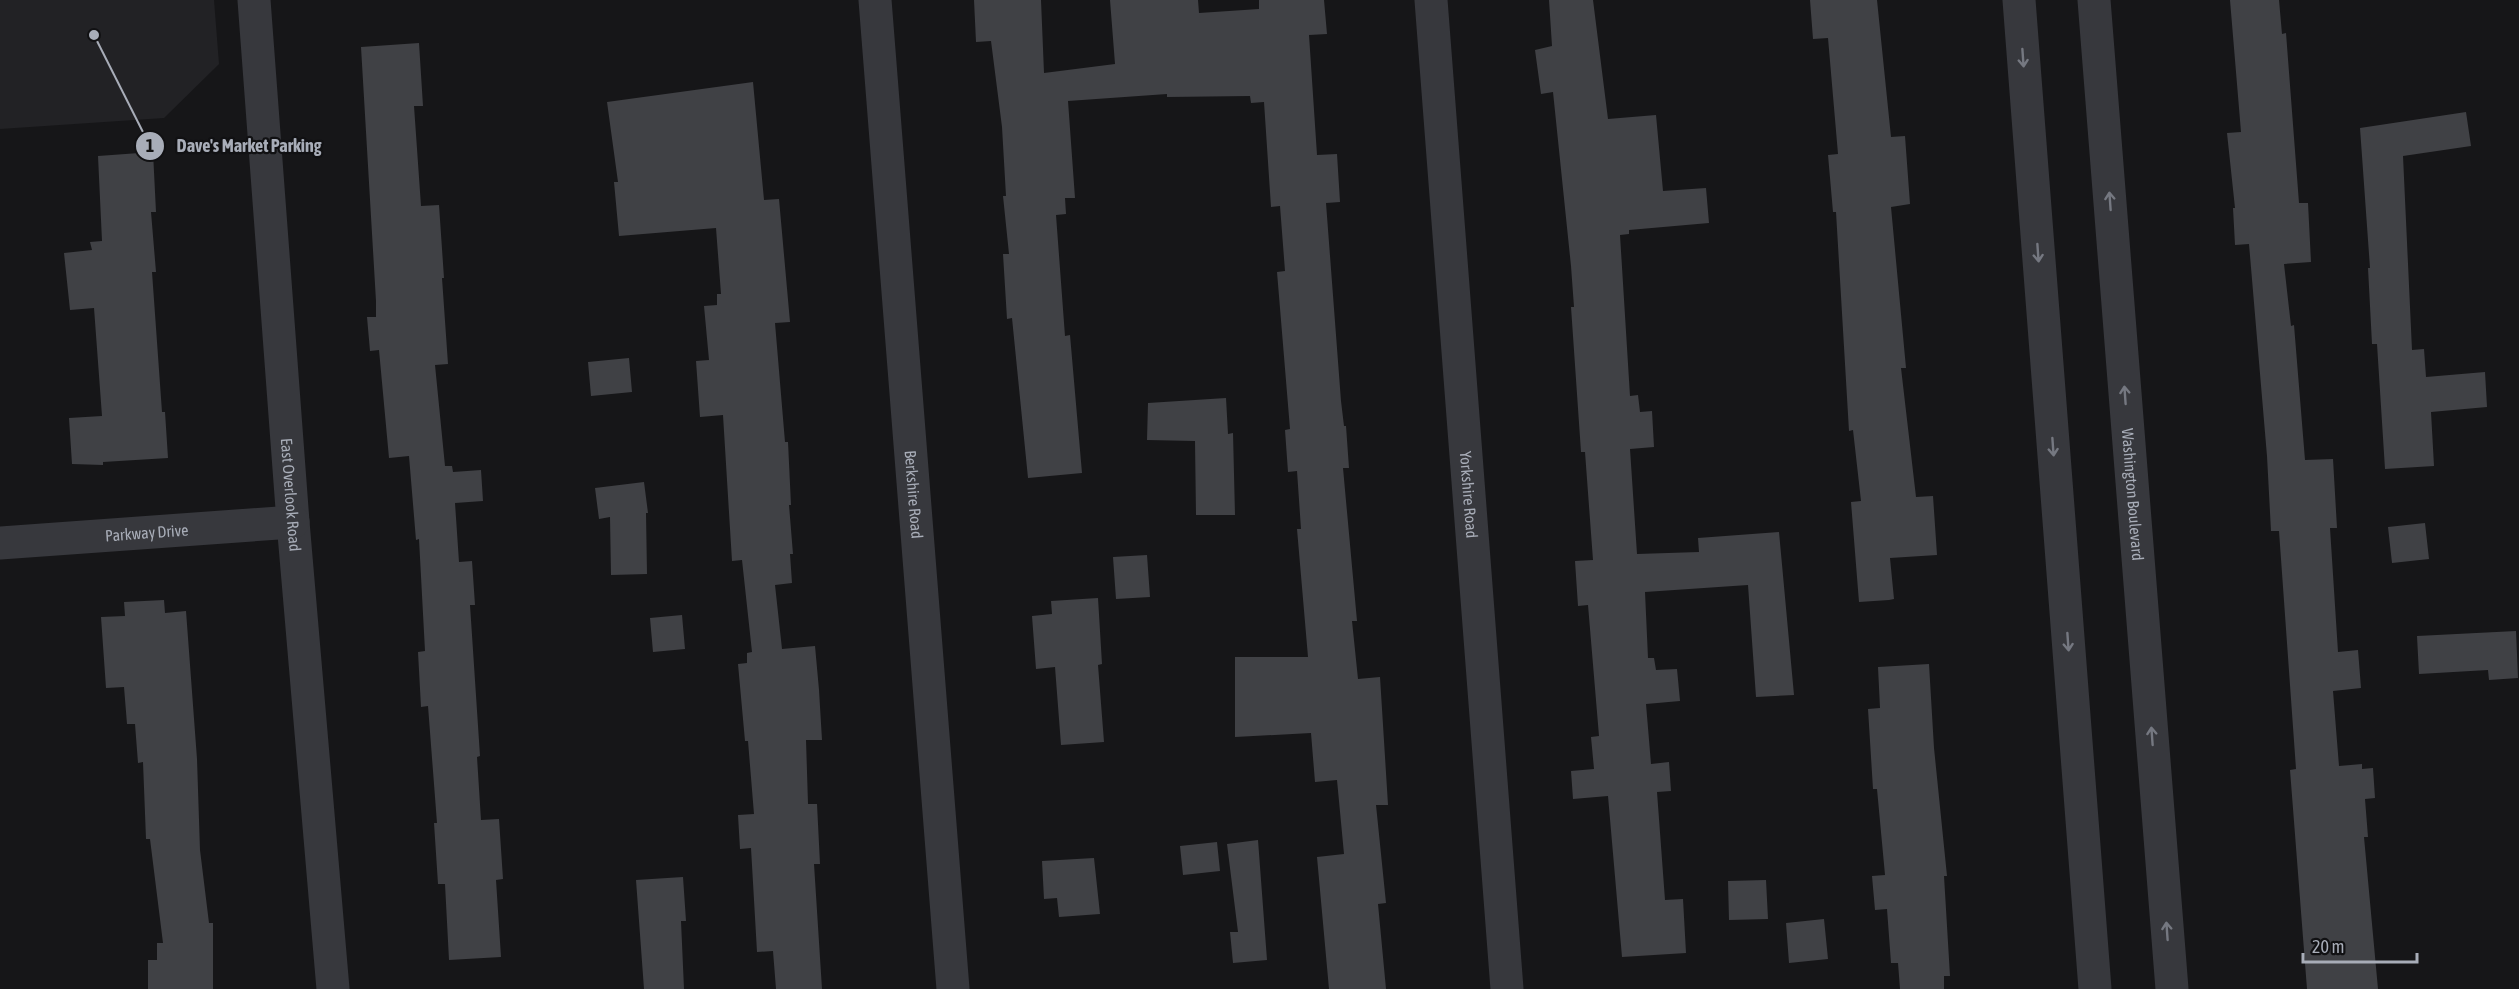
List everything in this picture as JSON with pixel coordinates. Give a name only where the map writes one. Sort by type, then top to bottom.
[{"type":"street","name":"East Overlook Road","points":[[254,0],[293,522],[333,989]]},
{"type":"street","name":"Berkshire Road","points":[[875,0],[953,989]]},
{"type":"street","name":"Yorkshire Road","points":[[1431,0],[1507,989]]},
{"type":"street","points":[[2019,0],[2095,989]]},
{"type":"street","name":"Washington Boulevard","points":[[2094,0],[2172,989]]},
{"type":"street","name":"Parkway Drive","points":[[0,543],[293,522]]},
{"type":"shaded area","points":[[0,0],[214,0],[219,64],[164,118],[0,129]]},
{"type":"building","points":[[974,0],[1041,0],[1044,73],[1115,64],[1110,0],[1198,0],[1199,13],[1259,9],[1259,0],[1324,0],[1327,34],[1309,35],[1317,155],[1337,154],[1340,202],[1326,203],[1341,401],[1344,426],[1346,426],[1349,468],[1343,468],[1357,621],[1352,621],[1358,679],[1380,677],[1388,805],[1376,805],[1386,903],[1378,904],[1386,989],[1329,989],[1317,857],[1344,854],[1337,780],[1315,782],[1311,733],[1235,737],[1235,657],[1308,657],[1297,529],[1301,529],[1297,471],[1288,472],[1285,430],[1290,429],[1277,272],[1285,271],[1280,206],[1271,207],[1264,102],[1251,103],[1250,96],[1167,97],[1167,94],[1068,101],[1075,198],[1065,198],[1066,214],[1056,215],[1065,336],[1070,335],[1082,473],[1028,478],[1012,318],[1007,319],[1003,254],[1009,254],[1003,196],[1006,196],[1002,127],[991,41],[976,42]]},
{"type":"building","points":[[1549,0],[1593,0],[1608,119],[1656,115],[1663,191],[1706,188],[1709,223],[1629,230],[1629,234],[1620,235],[1630,396],[1638,395],[1640,412],[1652,411],[1654,447],[1630,449],[1637,554],[1699,552],[1698,538],[1779,532],[1794,695],[1756,697],[1748,585],[1645,592],[1648,658],[1654,658],[1656,670],[1677,669],[1680,701],[1646,704],[1651,764],[1669,762],[1671,791],[1657,792],[1665,900],[1683,899],[1686,953],[1622,957],[1608,796],[1573,799],[1571,771],[1594,769],[1591,737],[1599,736],[1588,605],[1578,606],[1575,561],[1593,560],[1585,452],[1581,452],[1571,307],[1574,307],[1571,266],[1553,92],[1541,94],[1535,50],[1552,46]]},
{"type":"building","points":[[1810,0],[1877,0],[1891,137],[1905,136],[1910,204],[1891,207],[1906,368],[1901,368],[1916,497],[1933,496],[1937,555],[1890,558],[1894,599],[1889,600],[1859,602],[1851,502],[1861,501],[1853,430],[1849,431],[1836,212],[1833,212],[1828,155],[1838,154],[1828,38],[1813,39]]},
{"type":"building","points":[[2230,0],[2279,0],[2282,34],[2286,33],[2299,203],[2308,203],[2311,262],[2284,264],[2291,326],[2294,325],[2305,460],[2333,459],[2337,528],[2330,528],[2338,652],[2358,650],[2361,688],[2333,691],[2339,766],[2362,764],[2362,769],[2373,768],[2375,798],[2365,799],[2368,837],[2364,837],[2378,989],[2307,989],[2290,770],[2296,769],[2279,531],[2271,531],[2249,244],[2235,245],[2233,208],[2235,208],[2227,133],[2241,132]]},
{"type":"building","points":[[419,43],[423,106],[414,106],[421,206],[439,205],[444,278],[442,278],[448,364],[435,365],[445,466],[452,466],[453,472],[481,470],[483,501],[455,503],[459,562],[472,561],[475,605],[470,605],[480,756],[477,757],[481,820],[499,819],[503,879],[496,880],[501,957],[449,960],[445,884],[438,884],[434,823],[437,823],[428,706],[421,707],[418,652],[425,651],[419,539],[416,540],[409,456],[389,458],[379,350],[370,351],[367,317],[376,317],[376,301],[361,47]]},
{"type":"building","points":[[753,82],[764,200],[779,199],[790,322],[775,323],[785,442],[788,442],[791,505],[789,505],[793,554],[790,554],[792,583],[775,585],[782,649],[815,646],[819,690],[822,740],[806,740],[808,804],[817,804],[820,864],[814,864],[822,989],[776,989],[773,951],[757,952],[751,848],[740,849],[738,815],[754,814],[738,664],[747,663],[747,653],[752,652],[742,560],[732,561],[723,415],[700,417],[696,361],[709,360],[704,306],[717,305],[717,294],[721,294],[716,228],[619,236],[614,182],[618,182],[607,102]]},
{"type":"building","points":[[2466,112],[2471,146],[2403,156],[2412,350],[2424,349],[2426,377],[2485,372],[2487,407],[2431,412],[2434,466],[2385,469],[2377,344],[2372,344],[2368,268],[2370,268],[2360,128]]},
{"type":"building","points":[[153,152],[156,212],[151,212],[156,272],[152,272],[162,412],[165,412],[168,458],[103,462],[103,465],[72,464],[69,418],[102,416],[94,308],[70,310],[64,253],[92,250],[90,242],[102,241],[98,156]]},
{"type":"building","points":[[629,358],[632,392],[591,396],[588,362]]},
{"type":"building","points":[[1226,398],[1228,434],[1233,433],[1235,515],[1196,515],[1195,441],[1147,440],[1148,403]]},
{"type":"building","points":[[644,482],[648,513],[646,513],[647,574],[611,575],[610,517],[599,519],[595,488]]},
{"type":"building","points":[[2425,523],[2429,559],[2392,563],[2388,527]]},
{"type":"building","points":[[1147,555],[1150,597],[1116,599],[1113,557]]},
{"type":"building","points":[[1098,598],[1102,664],[1098,665],[1104,742],[1061,745],[1055,667],[1036,669],[1032,616],[1052,614],[1051,601]]},
{"type":"building","points":[[164,600],[165,613],[186,611],[197,759],[200,850],[209,923],[213,923],[213,989],[148,989],[148,960],[157,960],[157,943],[163,943],[150,839],[146,839],[143,762],[138,763],[135,724],[127,724],[124,687],[106,688],[101,617],[125,616],[124,602]]},
{"type":"building","points":[[682,615],[685,649],[653,652],[650,618]]},
{"type":"building","points":[[2516,631],[2518,678],[2489,680],[2488,670],[2419,674],[2417,636]]},
{"type":"building","points":[[1929,664],[1934,748],[1947,876],[1944,876],[1950,976],[1944,976],[1944,989],[1900,989],[1898,963],[1891,963],[1887,909],[1875,910],[1872,876],[1885,875],[1877,789],[1873,789],[1868,709],[1880,708],[1878,667]]},
{"type":"building","points":[[1258,840],[1267,960],[1233,963],[1230,932],[1238,932],[1227,844]]},
{"type":"building","points":[[1217,842],[1220,871],[1183,875],[1180,846]]},
{"type":"building","points":[[1094,858],[1100,914],[1059,917],[1057,898],[1044,899],[1042,861]]},
{"type":"building","points":[[683,877],[686,921],[681,921],[684,989],[644,989],[636,880]]},
{"type":"building","points":[[1766,880],[1768,919],[1729,920],[1728,881]]},
{"type":"building","points":[[1824,919],[1828,959],[1789,963],[1786,923]]},
{"type":"place","name":"Dave's Market Parking","points":[[94,35]]}]
